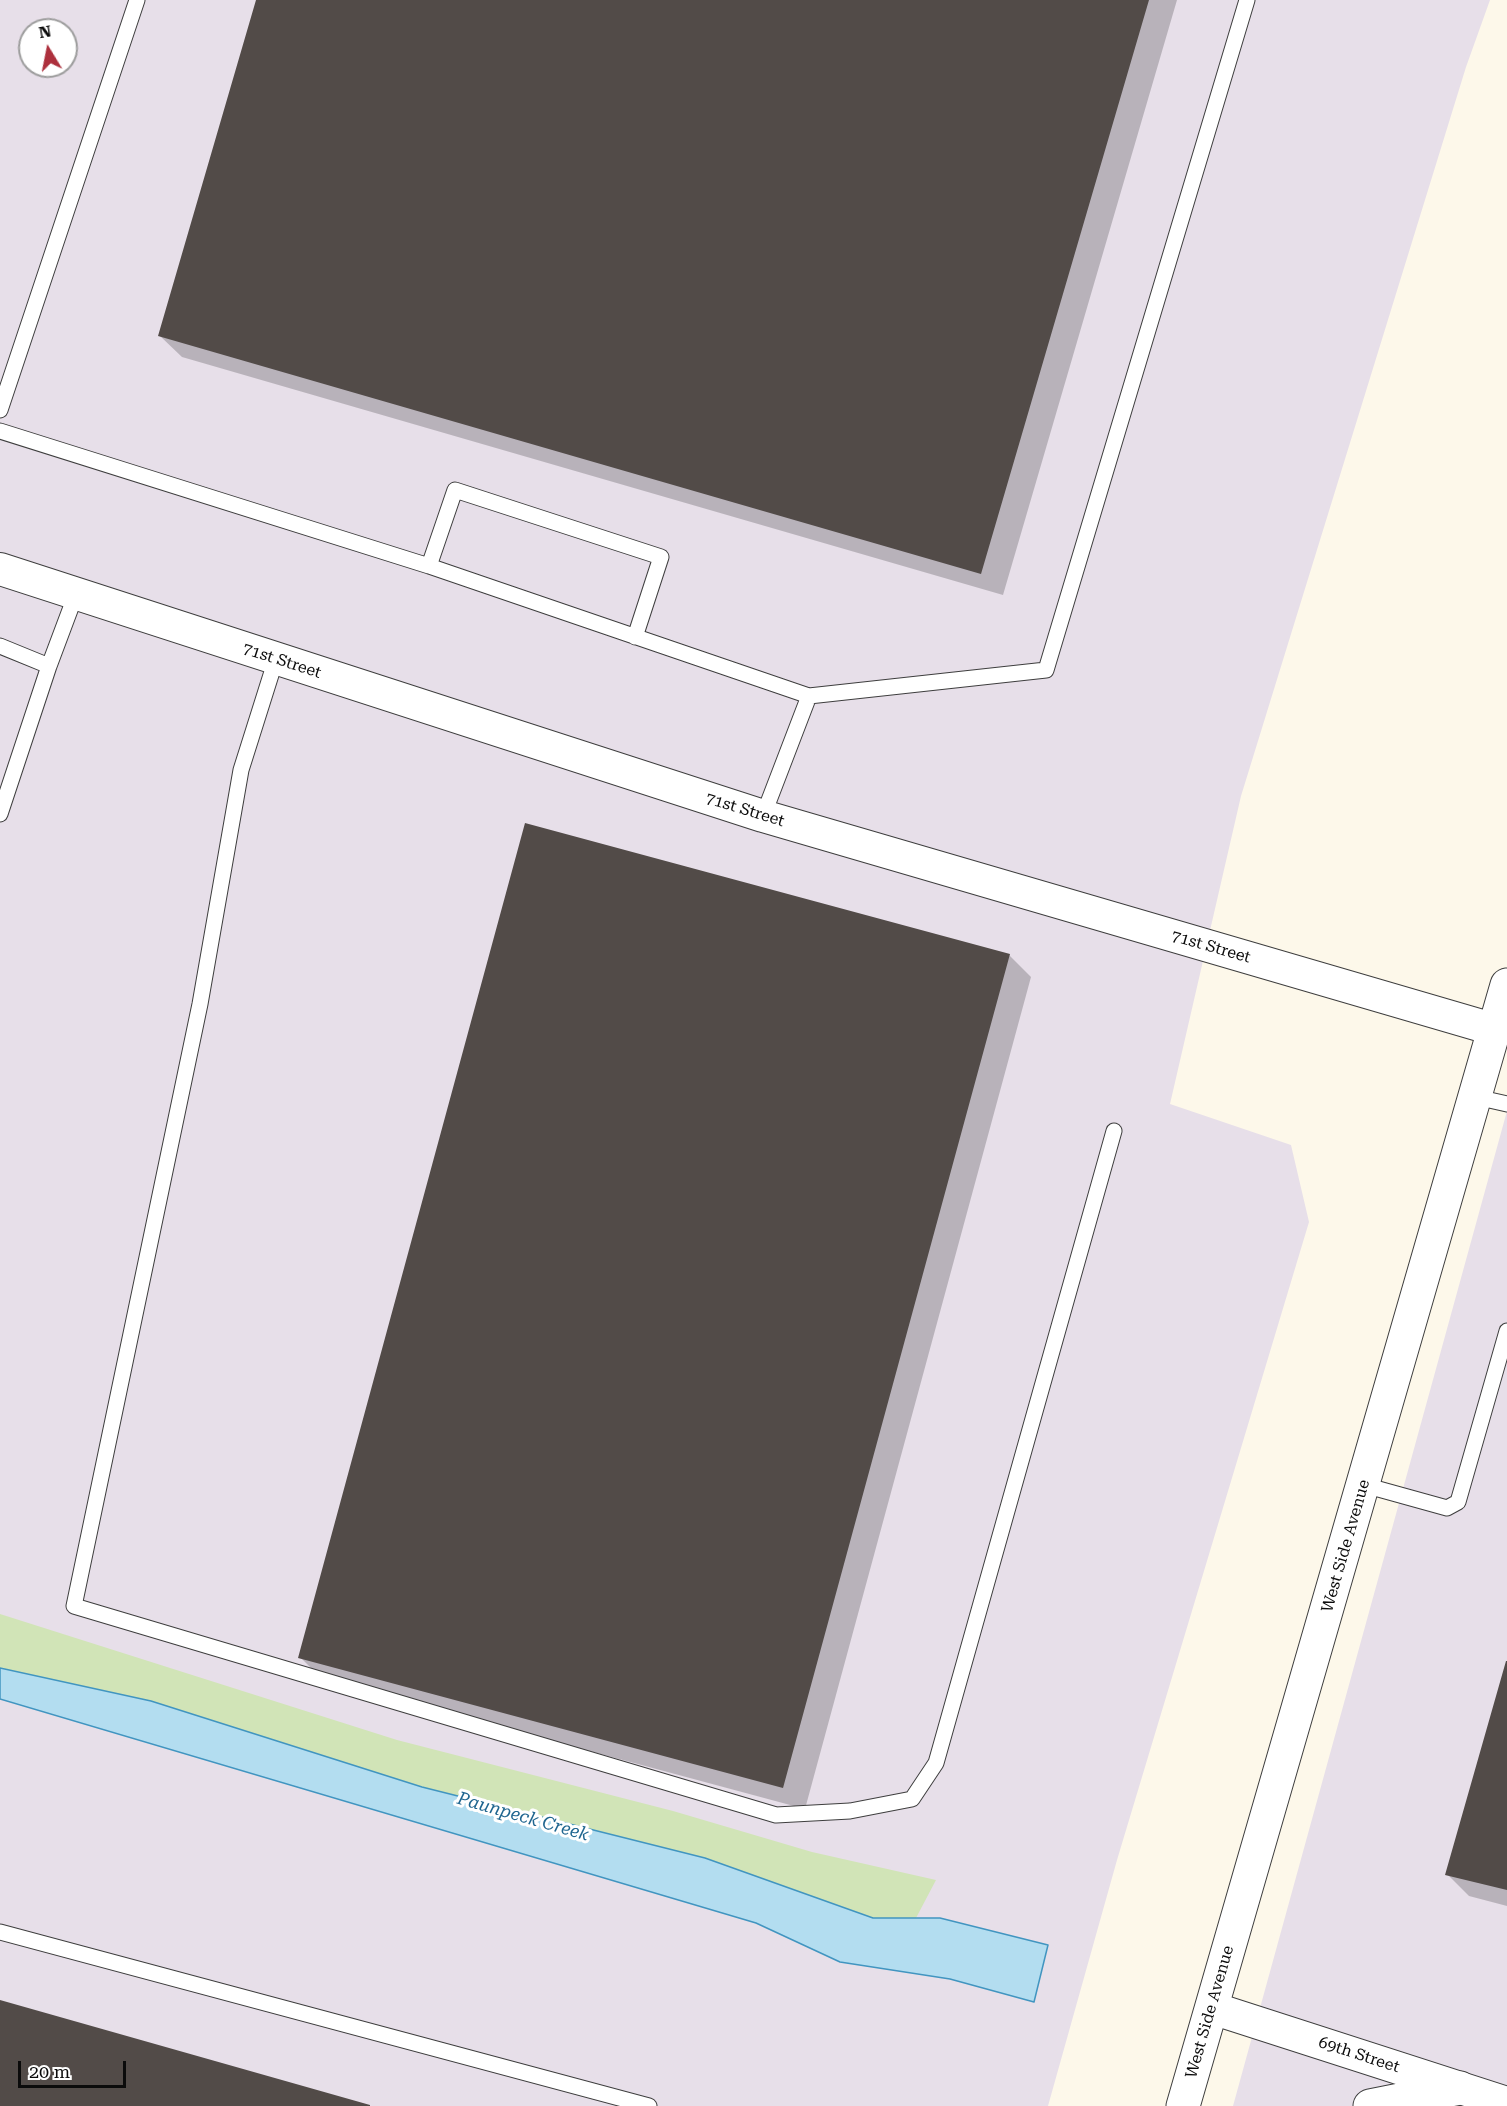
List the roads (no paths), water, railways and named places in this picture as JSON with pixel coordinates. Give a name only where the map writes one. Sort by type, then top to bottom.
[{"type":"street","name":"71st Street","points":[[0,569],[763,816],[1496,1030]]},
{"type":"street","name":"West Side Avenue","points":[[1183,2106],[1364,1485],[1492,1100],[1496,1030],[1507,989]]},
{"type":"street","name":"69th Street","points":[[1212,2008],[1507,2103]]},
{"type":"street","points":[[1370,2106],[1460,2088]]},
{"type":"lane","points":[[0,410],[137,0]]},
{"type":"lane","points":[[0,431],[429,566],[809,696],[1046,670],[1247,0]]},
{"type":"lane","points":[[429,566],[455,490],[661,557],[635,637]]},
{"type":"lane","points":[[0,814],[49,666],[76,594]]},
{"type":"lane","points":[[0,645],[49,666]]},
{"type":"lane","points":[[276,659],[241,770],[200,1004],[74,1606],[776,1815],[850,1811],[912,1799],[936,1763],[1114,1131]]},
{"type":"lane","points":[[763,816],[809,696]]},
{"type":"lane","points":[[1364,1485],[1447,1508],[1458,1502],[1507,1331]]},
{"type":"lane","points":[[0,1932],[649,2106]]},
{"type":"water","name":"Paunpeck Creek","points":[[0,1668],[151,1701],[422,1787],[705,1858],[873,1918],[940,1918],[1048,1945],[1034,2002],[950,1979],[840,1962],[756,1923],[0,1699]]}]
